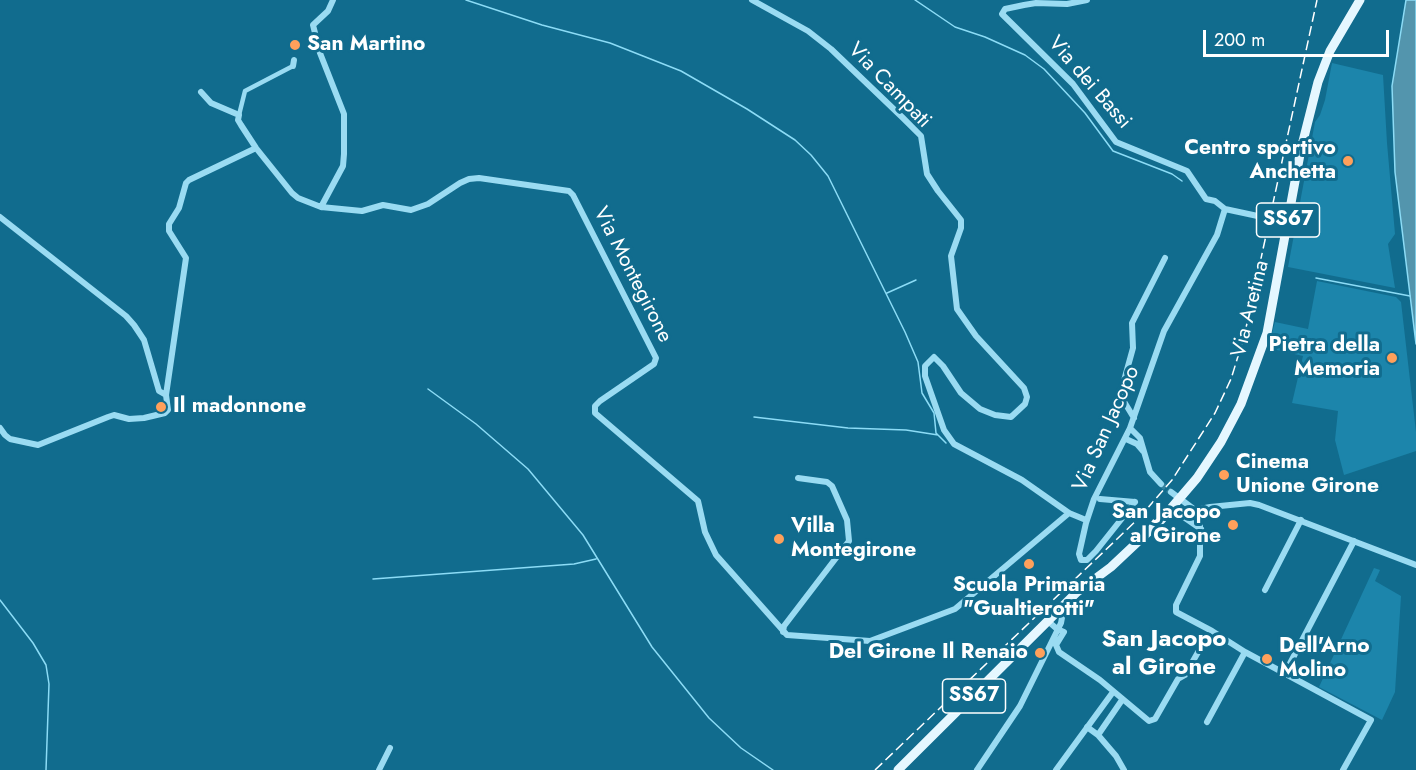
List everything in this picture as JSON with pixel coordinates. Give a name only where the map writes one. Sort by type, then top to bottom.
[{"type":"main road","name":"Via Aretina","points":[[1172,509],[1203,470],[1221,442],[1248,387],[1270,322],[1283,221],[1318,82],[1330,51],[1360,0]]},
{"type":"main road","name":"SS67","points":[[898,770],[1076,593],[1111,567],[1172,509]]},
{"type":"street","points":[[323,22],[333,0]]},
{"type":"street","name":"Via Campati","points":[[752,0],[808,31],[831,49],[921,136],[927,174],[961,220],[961,228],[951,256],[957,309],[976,336],[1024,388],[1027,397],[1025,404],[1011,417],[995,415],[980,409],[962,393],[944,366],[934,357],[925,366],[925,376],[944,430],[954,444],[1022,480],[1069,513],[1086,520]]},
{"type":"street","name":"Via dei Bassi","points":[[1087,0],[1067,4],[1023,5],[1005,9],[1002,14],[1073,84],[1116,142],[1186,171],[1206,199],[1215,201],[1225,209],[1267,218]]},
{"type":"street","points":[[293,63],[245,92],[238,120],[256,148],[292,193],[298,198],[321,207],[343,166],[344,154],[344,114],[320,53],[313,25],[328,11]]},
{"type":"street","points":[[201,92],[206,100],[239,115]]},
{"type":"street","points":[[0,428],[10,439],[38,445],[114,415],[129,419],[162,415],[168,410],[166,395],[186,258],[169,231],[169,224],[179,208],[186,183],[189,180],[256,148]]},
{"type":"street","name":"Via Montegirone","points":[[321,207],[362,211],[382,205],[411,210],[428,204],[460,183],[479,178],[566,190],[573,195],[656,358],[654,364],[600,401],[595,406],[595,413],[698,501],[705,532],[716,555],[783,632]]},
{"type":"street","name":"Via San Jacopo","points":[[1100,499],[1135,502],[1096,550],[1084,561],[1079,554],[1086,520],[1094,499],[1126,439],[1164,331],[1217,235],[1225,209]]},
{"type":"street","points":[[0,217],[126,316],[144,340],[159,391],[166,395]]},
{"type":"street","points":[[1134,418],[1120,395],[1133,348],[1132,323],[1165,258]]},
{"type":"street","points":[[1130,428],[1140,438],[1148,469],[1161,484]]},
{"type":"street","points":[[1126,439],[1136,443],[1143,451]]},
{"type":"street","points":[[798,478],[827,482],[832,486],[847,520],[849,541],[784,626],[783,632],[793,636],[870,641],[955,609],[1069,513]]},
{"type":"street","points":[[1171,492],[1194,510],[1254,504],[1416,565]]},
{"type":"street","points":[[1172,509],[1201,529]]},
{"type":"street","points":[[1200,509],[1200,556],[1176,605],[1176,612],[1371,720],[1343,770]]},
{"type":"street","points":[[1265,590],[1301,520]]},
{"type":"street","points":[[1285,674],[1354,541]]},
{"type":"street","points":[[977,770],[1020,706],[1062,619],[1064,607]]},
{"type":"street","points":[[1049,622],[1064,632],[1056,645],[1057,650],[1100,680],[1149,721],[1152,721],[1178,679],[1185,675],[1205,640]]},
{"type":"street","points":[[1207,722],[1245,652]]},
{"type":"street","points":[[1056,770],[1113,692]]},
{"type":"street","points":[[1098,735],[1122,700]]},
{"type":"street","points":[[1087,727],[1098,735],[1116,756],[1124,770]]},
{"type":"street","points":[[379,770],[390,748]]},
{"type":"shaded area","points":[[1406,0],[1416,0],[1416,344],[1395,172],[1392,86]]},
{"type":"shaded area","name":"Centro sportivo Anchetta","points":[[1332,63],[1383,75],[1395,234],[1388,244],[1395,288],[1288,267],[1315,122],[1325,100]]},
{"type":"shaded area","points":[[1317,281],[1396,297],[1401,302],[1416,432],[1416,451],[1344,475],[1335,440],[1338,411],[1292,403],[1303,356],[1268,348],[1275,322],[1308,329]]},
{"type":"shaded area","points":[[1374,568],[1380,570],[1375,581],[1401,596],[1395,692],[1382,720],[1319,687]]},
{"type":"waterway","points":[[466,0],[542,25],[610,43],[681,71],[795,140],[828,176],[905,332],[918,362],[922,393],[934,413],[936,433],[946,443]]},
{"type":"waterway","points":[[915,0],[955,27],[985,37],[1025,55],[1044,69],[1085,113],[1113,151],[1172,174],[1182,181]]},
{"type":"waterway","points":[[1316,278],[1410,296]]},
{"type":"waterway","points":[[887,293],[916,280]]},
{"type":"waterway","points":[[428,389],[476,424],[528,469],[583,535],[652,647],[709,718],[741,748],[773,770]]},
{"type":"waterway","points":[[754,417],[848,428],[906,430],[938,435]]},
{"type":"waterway","points":[[373,579],[574,564],[596,559]]},
{"type":"waterway","points":[[0,600],[33,643],[46,665],[49,684],[46,770]]},
{"type":"tunnel","points":[[1267,218],[1278,220]]},
{"type":"tunnel","points":[[1161,484],[1171,492]]},
{"type":"railway","points":[[875,770],[1139,518],[1172,480],[1215,413],[1231,379],[1244,337],[1317,0]]},
{"type":"place","name":"San Martino","points":[[295,45]]},
{"type":"place","name":"Centro sportivo Anchetta","points":[[1348,161]]},
{"type":"place","name":"Pietra della Memoria","points":[[1392,358]]},
{"type":"place","name":"Il madonnone","points":[[161,407]]},
{"type":"place","name":"Cinema Unione Girone","points":[[1224,475]]},
{"type":"place","name":"San Jacopo al Girone","points":[[1233,525]]},
{"type":"place","name":"Villa Montegirone","points":[[779,539]]},
{"type":"place","name":"Scuola Primaria \"Gualtierotti\"","points":[[1029,564]]},
{"type":"place","name":"Del Girone Il Renaio","points":[[1040,653]]},
{"type":"place","name":"Dell'Arno Molino","points":[[1267,659]]},
{"type":"district","name":"San Jacopo al Girone","points":[[1164,654]]}]
